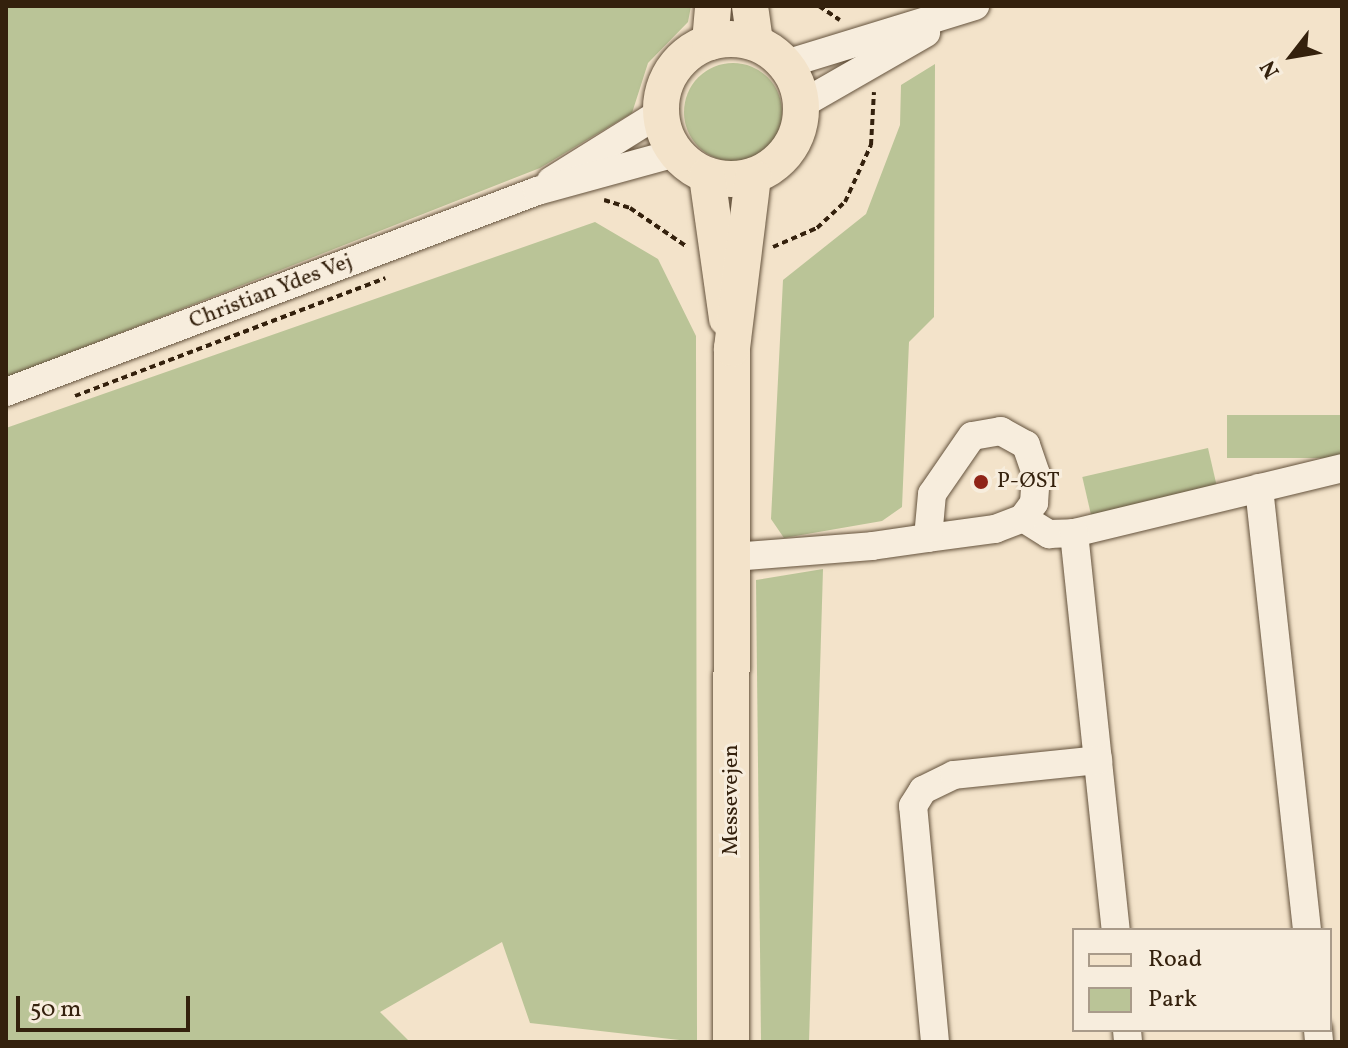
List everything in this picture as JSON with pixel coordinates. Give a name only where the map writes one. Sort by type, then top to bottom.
[{"type":"main road","points":[[710,42],[713,6]]},
{"type":"main road","points":[[750,6],[755,43]]},
{"type":"main road","points":[[710,42],[755,43],[786,64],[802,104],[788,152],[753,177],[707,176],[676,153],[660,113],[671,72],[710,42]]},
{"type":"main road","name":"Messevejen","points":[[707,176],[732,348]]},
{"type":"main road","name":"Messevejen","points":[[731,1042],[732,348],[753,177]]},
{"type":"street","points":[[786,64],[974,6]]},
{"type":"street","points":[[802,104],[974,6]]},
{"type":"street","name":"Christian Ydes Vej","points":[[537,191],[660,113]]},
{"type":"street","name":"Christian Ydes Vej","points":[[6,392],[537,191],[676,153]]},
{"type":"street","points":[[733,557],[928,538],[1023,518],[1034,503],[1036,474],[1026,445],[1001,431],[972,436],[932,494],[928,538]]},
{"type":"street","points":[[1023,518],[1049,534],[1074,533],[1342,468]]},
{"type":"street","points":[[1259,488],[1307,928]]},
{"type":"street","points":[[1074,533],[1116,928]]},
{"type":"street","points":[[935,1042],[913,806],[923,790],[954,775],[1098,760]]},
{"type":"path","points":[[819,6],[841,20]]},
{"type":"path","points":[[765,249],[817,228],[861,174],[875,120],[868,65]]},
{"type":"path","points":[[595,202],[630,208],[691,249]]},
{"type":"path","points":[[62,401],[392,276]]},
{"type":"green space","points":[[6,6],[691,6],[688,22],[648,63],[632,113],[540,168],[6,378]]},
{"type":"green space","points":[[733,63],[752,67],[767,78],[778,93],[782,112],[778,131],[767,146],[752,157],[733,161],[714,157],[699,146],[688,131],[684,112],[688,93],[699,78],[714,67]]},
{"type":"green space","points":[[935,64],[934,317],[909,342],[902,507],[882,521],[784,538],[771,519],[783,280],[866,214],[900,125],[901,85]]},
{"type":"green space","points":[[595,222],[658,259],[696,336],[697,1042],[530,1023],[502,942],[380,1012],[410,1042],[6,1042],[6,428]]},
{"type":"green space","points":[[1227,415],[1342,415],[1342,458],[1227,458]]},
{"type":"green space","points":[[1208,448],[1217,487],[1091,516],[1082,477]]},
{"type":"green space","points":[[823,569],[809,1042],[761,1042],[756,580]]},
{"type":"place","name":"P-ØST","points":[[981,482]]}]
